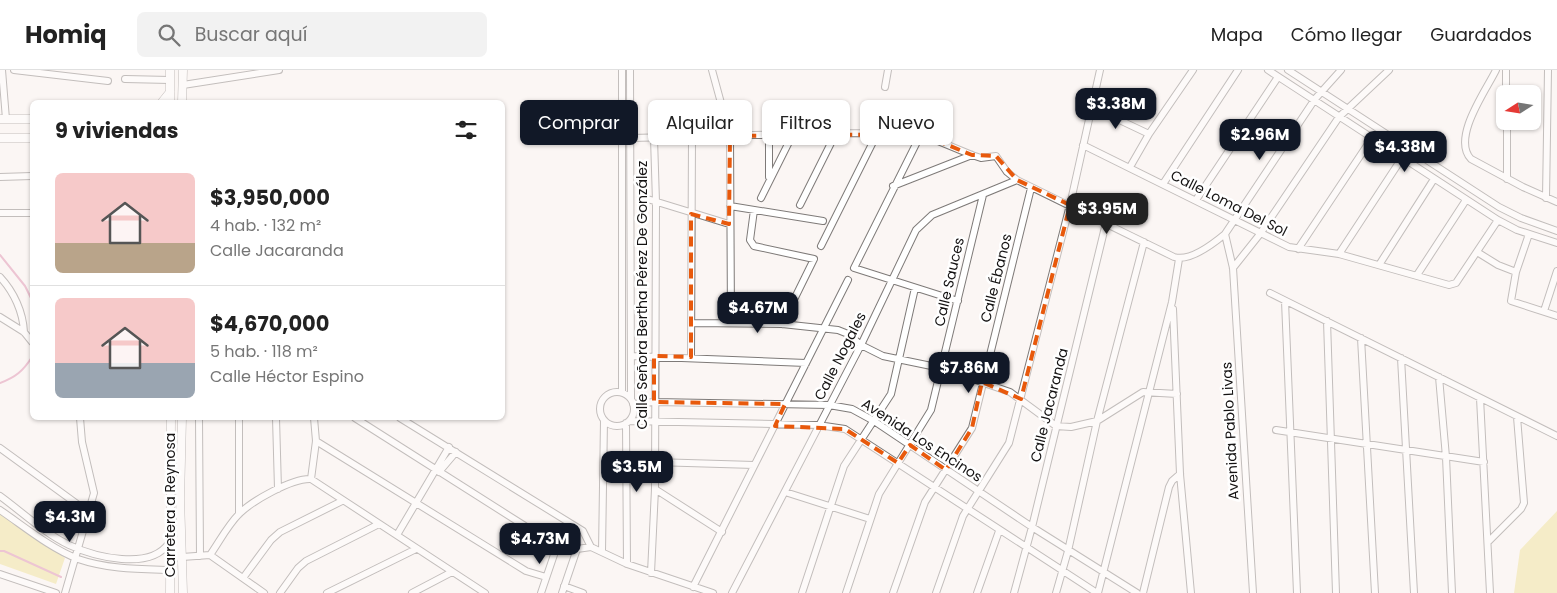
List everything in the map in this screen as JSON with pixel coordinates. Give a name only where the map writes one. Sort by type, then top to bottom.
[{"type":"main road","points":[[170,70],[170,100]]},
{"type":"main road","points":[[182,100],[183,70]]},
{"type":"main road","points":[[164,100],[170,92]]},
{"type":"main road","points":[[3,119],[30,119]]},
{"type":"main road","points":[[0,138],[30,138]]},
{"type":"main road","name":"Carretera a Reynosa","points":[[170,593],[171,420]]},
{"type":"main road","name":"Carretera a Reynosa","points":[[182,420],[180,503],[183,593]]},
{"type":"main road","points":[[170,570],[177,551],[180,503]]},
{"type":"street","points":[[2,70],[3,119]]},
{"type":"street","points":[[14,70],[108,80]]},
{"type":"street","points":[[183,85],[278,70]]},
{"type":"street","points":[[622,70],[622,392],[632,402]]},
{"type":"street","points":[[630,70],[630,100]]},
{"type":"street","points":[[712,70],[720,100]]},
{"type":"street","points":[[885,87],[888,70]]},
{"type":"street","points":[[936,593],[967,509],[980,492],[1009,443],[1070,205],[1100,70]]},
{"type":"street","points":[[1130,167],[1149,134],[1193,70]]},
{"type":"street","points":[[1163,184],[1238,70]]},
{"type":"street","points":[[1268,70],[1498,220],[1529,234],[1557,243]]},
{"type":"street","points":[[1288,70],[1322,90],[1499,207],[1521,218],[1557,231]]},
{"type":"street","points":[[947,145],[972,156],[981,158],[996,156],[1007,172],[1031,188],[1070,205],[1179,259],[1197,252],[1225,234],[1233,219],[1315,99],[1341,70]]},
{"type":"street","points":[[1233,268],[1260,234],[1338,117],[1389,70]]},
{"type":"street","points":[[1546,198],[1548,70]]},
{"type":"street","points":[[1506,85],[1506,72],[1496,71],[1477,101],[1467,131],[1466,149],[1471,159],[1507,179],[1557,202]]},
{"type":"street","points":[[1196,200],[1278,77]]},
{"type":"street","points":[[125,79],[170,80]]},
{"type":"street","points":[[622,82],[630,82]]},
{"type":"street","points":[[1092,107],[1149,134]]},
{"type":"street","points":[[1507,130],[1507,179]]},
{"type":"street","points":[[1298,249],[1372,138]]},
{"type":"street","points":[[627,564],[628,422],[633,413],[631,356],[631,145]]},
{"type":"street","name":"Calle Señora Bertha Pérez De González","points":[[651,572],[654,489],[656,202],[654,145]]},
{"type":"street","points":[[691,357],[693,323],[692,145]]},
{"type":"street","points":[[730,145],[731,323]]},
{"type":"street","points":[[768,145],[769,178]]},
{"type":"street","points":[[761,198],[769,178],[787,145]]},
{"type":"street","points":[[800,205],[830,145]]},
{"type":"street","points":[[821,246],[872,145]]},
{"type":"street","points":[[916,145],[893,186],[854,268],[891,282],[958,301]]},
{"type":"street","name":"Calle Loma Del Sol","points":[[1083,145],[1196,200],[1260,234],[1298,249],[1339,254],[1449,285],[1456,283],[1477,252]]},
{"type":"street","points":[[893,186],[972,156]]},
{"type":"street","points":[[1339,254],[1402,158]]},
{"type":"street","points":[[0,177],[30,176]]},
{"type":"street","points":[[1380,265],[1434,179]]},
{"type":"street","name":"Calle Nogales","points":[[732,593],[861,345],[916,230],[926,219],[1017,180]]},
{"type":"street","name":"Calle Ébanos","points":[[893,593],[919,516],[933,487],[972,428],[1031,188]]},
{"type":"street","name":"Calle Sauces","points":[[846,593],[879,494],[931,410],[982,194]]},
{"type":"street","points":[[641,197],[691,214],[729,224]]},
{"type":"street","points":[[1417,275],[1466,200]]},
{"type":"street","points":[[730,206],[823,221]]},
{"type":"street","points":[[754,210],[750,240],[754,246],[814,259],[782,324]]},
{"type":"street","points":[[0,213],[30,213]]},
{"type":"street","points":[[1498,220],[1477,252],[1498,265],[1516,272]]},
{"type":"street","name":"Calle Jacaranda","points":[[1014,593],[1032,527],[1106,223]]},
{"type":"street","name":"Avenida Pablo Livas","points":[[1225,234],[1233,268],[1253,593]]},
{"type":"street","points":[[1529,234],[1510,296],[1514,303],[1557,316]]},
{"type":"street","points":[[1056,593],[1068,551],[1097,422],[1144,242]]},
{"type":"street","points":[[622,392],[610,393],[601,401],[600,414],[604,420],[615,426],[628,422],[654,421],[818,426],[845,429],[1097,593],[1104,573],[1172,302],[1179,259]]},
{"type":"street","points":[[1544,311],[1557,271]]},
{"type":"street","points":[[0,277],[13,294],[22,316],[24,332]]},
{"type":"street","points":[[693,587],[848,280]]},
{"type":"street","points":[[802,593],[844,466],[891,394],[915,288]]},
{"type":"street","points":[[1270,293],[1557,436]]},
{"type":"street","points":[[1285,301],[1298,593]]},
{"type":"street","points":[[1172,302],[1180,474],[1191,593]]},
{"type":"street","points":[[0,317],[24,332],[30,340]]},
{"type":"street","points":[[1327,321],[1329,438],[1336,593]]},
{"type":"street","points":[[693,323],[782,324],[824,327],[848,334],[861,345],[883,356],[941,368],[1010,392],[1056,426],[1071,427],[1097,422],[1137,395],[1149,392],[1177,394]]},
{"type":"street","points":[[1361,338],[1375,593]]},
{"type":"street","points":[[631,356],[806,363]]},
{"type":"street","points":[[1401,358],[1414,593]]},
{"type":"street","points":[[1439,376],[1446,457],[1452,593]]},
{"type":"street","points":[[1480,398],[1490,593]]},
{"type":"street","name":"Avenida Los Encinos","points":[[632,402],[829,405],[852,409],[874,421],[1068,551],[1137,593]]},
{"type":"street","points":[[1488,542],[1521,509],[1525,499],[1517,416]]},
{"type":"street","points":[[65,593],[93,499],[94,486],[82,442],[80,420]]},
{"type":"street","points":[[199,420],[200,556]]},
{"type":"street","points":[[239,420],[239,514]]},
{"type":"street","points":[[276,420],[278,489]]},
{"type":"street","points":[[311,480],[316,441],[314,420]]},
{"type":"street","points":[[358,420],[525,526],[558,543],[577,549],[591,547],[627,564],[713,593]]},
{"type":"street","points":[[403,420],[583,531],[591,547]]},
{"type":"street","points":[[602,552],[604,420]]},
{"type":"street","points":[[1276,430],[1484,462]]},
{"type":"street","points":[[316,441],[526,571],[546,577]]},
{"type":"street","points":[[397,535],[438,469],[449,447]]},
{"type":"street","points":[[0,448],[88,512]]},
{"type":"street","points":[[438,469],[456,452]]},
{"type":"street","points":[[654,462],[754,465]]},
{"type":"street","points":[[1143,593],[1169,487],[1172,481],[1180,474]]},
{"type":"street","points":[[210,555],[239,514],[278,489],[302,479],[311,480],[485,593]]},
{"type":"street","points":[[654,489],[722,532]]},
{"type":"street","points":[[785,492],[870,519]]},
{"type":"street","points":[[0,496],[54,535],[79,549],[109,557],[139,559],[162,552],[169,543]]},
{"type":"street","points":[[243,578],[271,540],[280,532],[342,501]]},
{"type":"street","points":[[0,510],[54,547],[76,558],[110,566],[170,570]]},
{"type":"street","points":[[280,593],[298,568],[306,561],[379,524]]},
{"type":"street","points":[[977,593],[999,531]]},
{"type":"street","points":[[541,593],[558,543]]},
{"type":"street","points":[[327,593],[416,549]]},
{"type":"street","points":[[577,549],[563,590],[583,593]]},
{"type":"street","points":[[182,557],[210,555],[264,593]]},
{"type":"street","points":[[412,593],[452,572]]},
{"type":"street","points":[[0,574],[56,593]]},
{"type":"highlighted area","points":[[921,134],[972,155],[996,156],[1017,180],[1070,205],[1021,399],[982,382],[972,428],[946,470],[910,445],[898,463],[845,429],[775,426],[785,404],[654,402],[654,356],[691,357],[691,214],[729,224],[730,136]]},
{"type":"shaded area","points":[[1557,511],[1557,593],[1514,593],[1520,550]]},
{"type":"shaded area","points":[[0,513],[65,558],[56,584],[0,564]]},
{"type":"waterway","points":[[0,255],[25,286],[30,296]]},
{"type":"waterway","points":[[0,383],[19,373],[30,360]]},
{"type":"waterway","points":[[0,551],[4,551],[61,577]]}]
